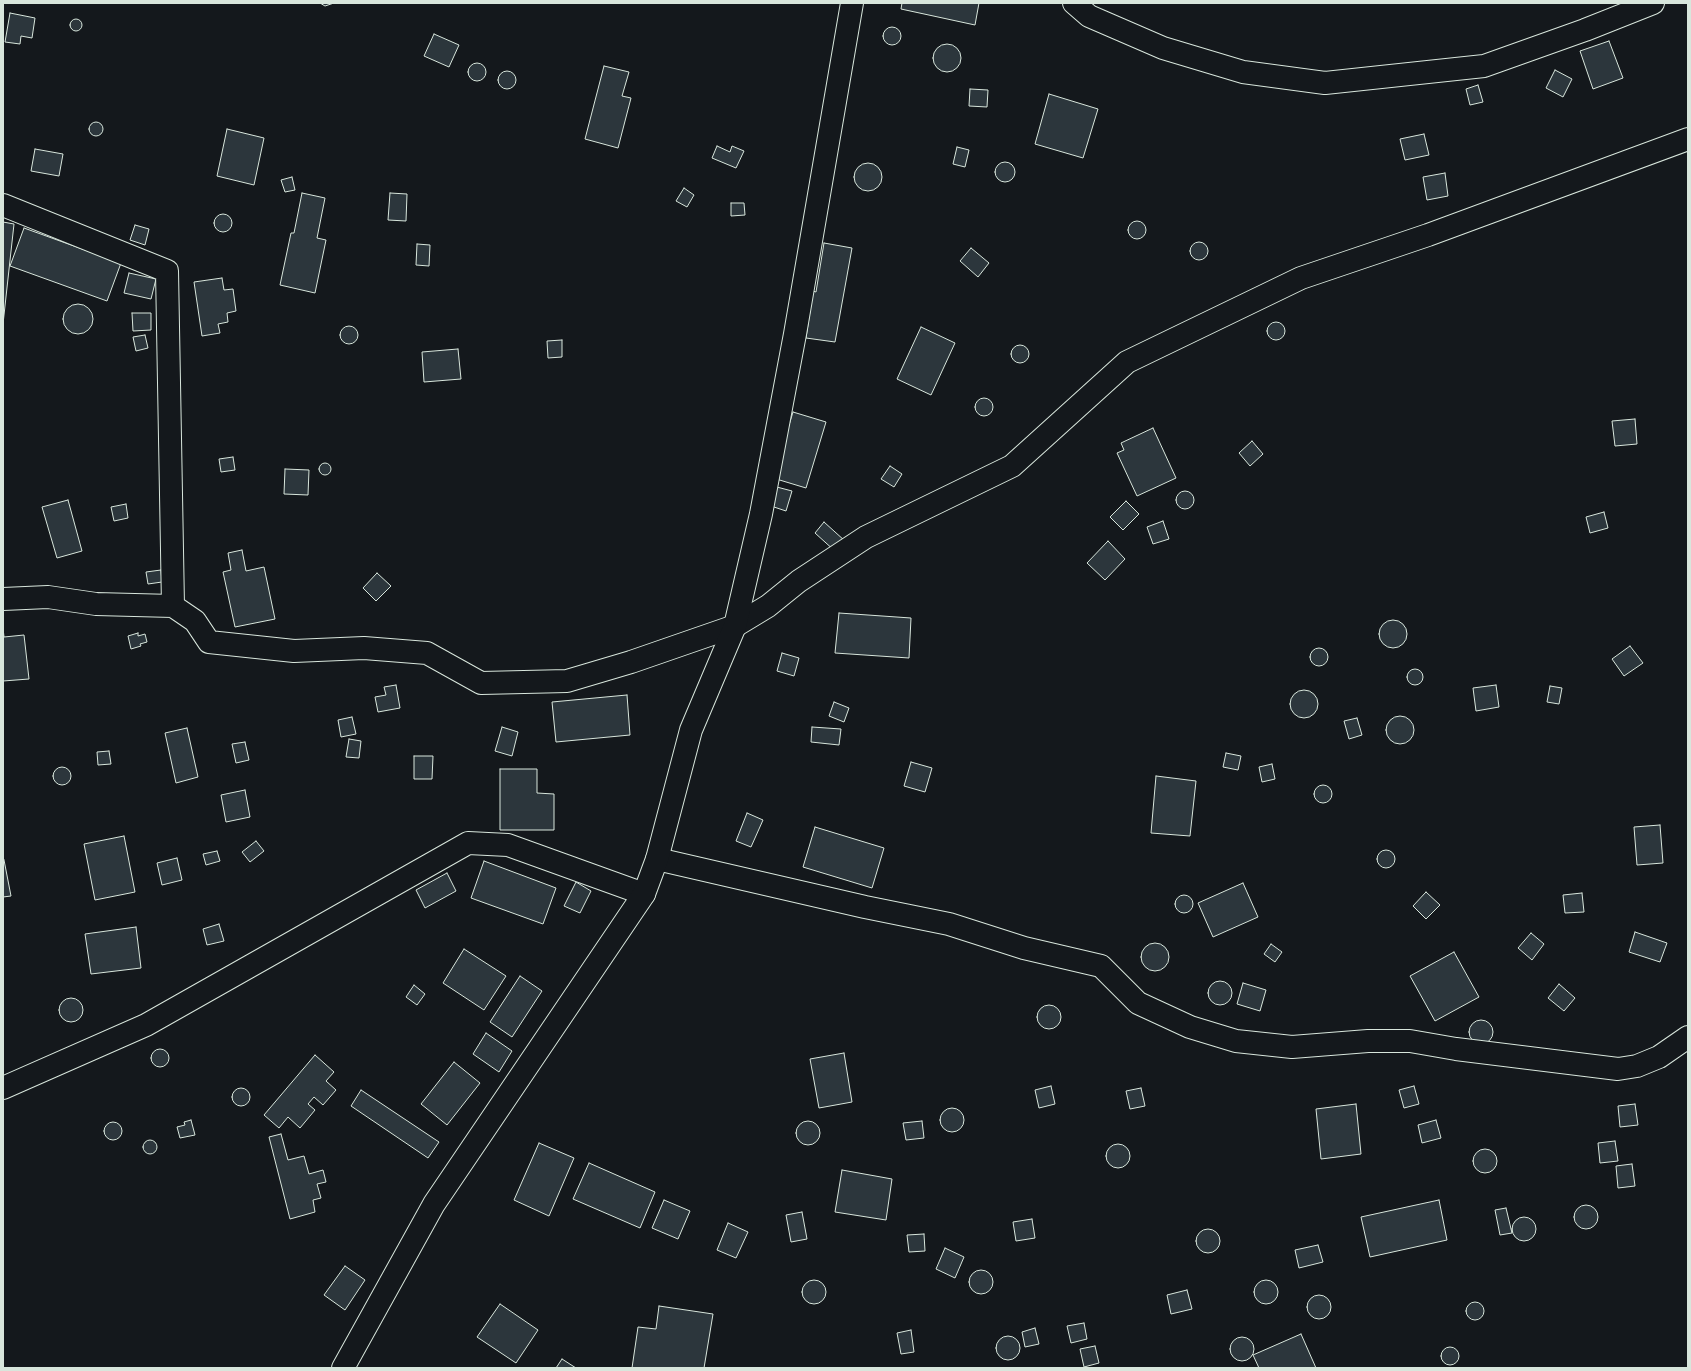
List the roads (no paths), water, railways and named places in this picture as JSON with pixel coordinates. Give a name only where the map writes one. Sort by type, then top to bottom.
[{"type":"street","points":[[343,1368],[434,1204],[644,894],[657,859],[691,730],[735,626],[761,514],[792,350],[852,3]]},
{"type":"street","points":[[1074,3],[1089,16],[1163,48],[1243,72],[1325,83],[1484,66],[1585,30],[1653,3]]},
{"type":"street","points":[[3,599],[48,597],[96,604],[173,606],[195,621],[209,642],[294,651],[364,648],[427,653],[481,683],[567,681],[631,662],[735,626],[768,606],[798,581],[866,537],[1012,466],[1127,362],[1301,278],[1428,235],[1688,139]]},
{"type":"street","points":[[3,205],[167,271],[173,606]]},
{"type":"street","points":[[3,1088],[146,1025],[468,843],[508,845],[644,894]]},
{"type":"street","points":[[657,859],[865,907],[950,924],[1024,948],[1101,966],[1138,1003],[1190,1027],[1236,1041],[1292,1047],[1368,1041],[1410,1041],[1456,1050],[1618,1068],[1637,1066],[1659,1057],[1688,1037]]}]
